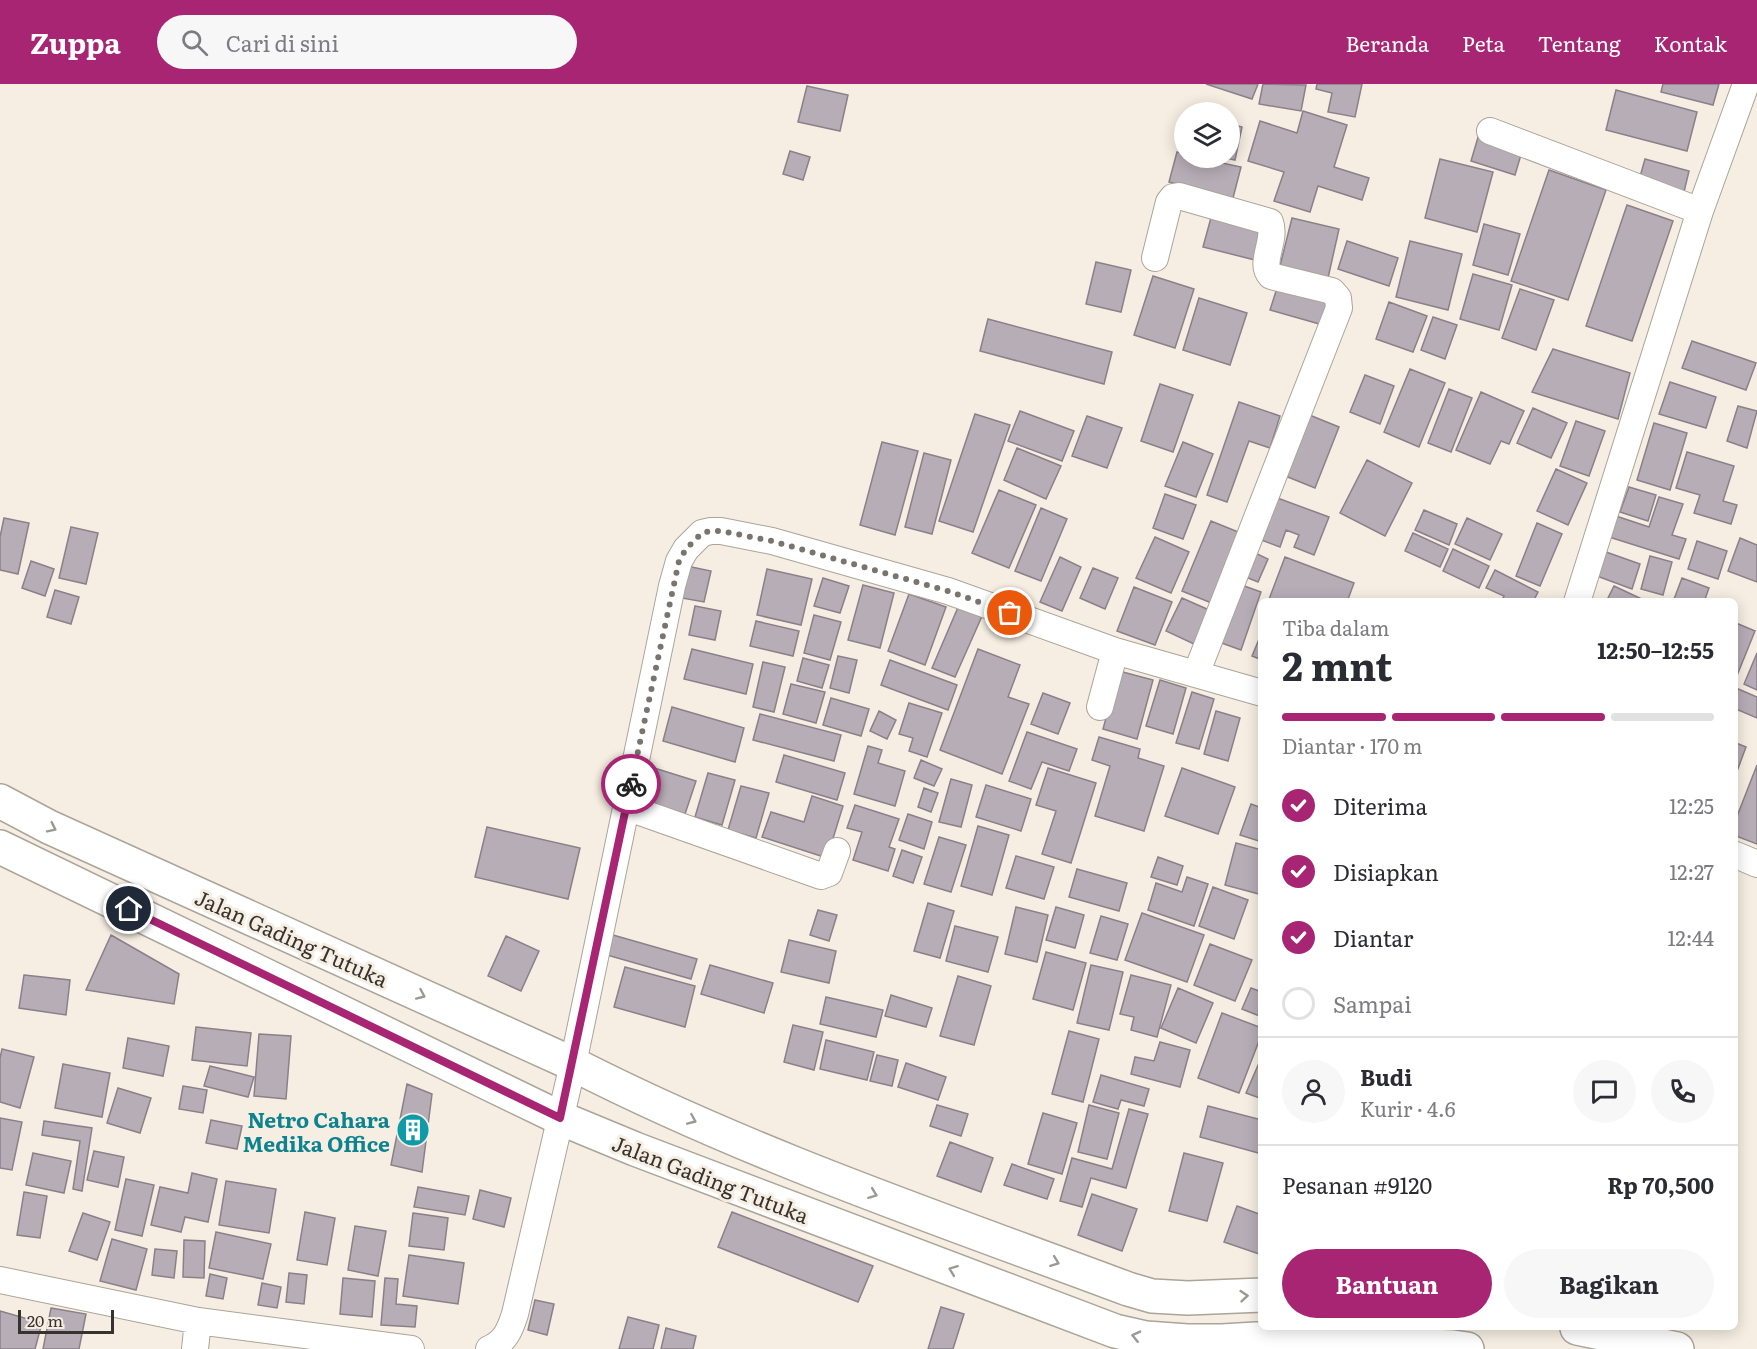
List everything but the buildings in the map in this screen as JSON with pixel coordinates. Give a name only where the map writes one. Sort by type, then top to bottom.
[{"type":"main road","name":"Jalan Gading Tutuka","points":[[0,801],[50,827],[573,1064],[638,1097],[826,1176],[1152,1296],[1188,1298],[1258,1295]]},
{"type":"main road","name":"Jalan Gading Tutuka","points":[[0,847],[560,1118],[645,1153],[1115,1331],[1146,1338],[1187,1341],[1256,1339],[1467,1349]]},
{"type":"main road","points":[[1587,1330],[1677,1349]]},
{"type":"street","points":[[1578,598],[1700,211],[1746,84]]},
{"type":"street","points":[[1490,131],[1700,211]]},
{"type":"street","points":[[1155,258],[1169,202],[1173,197],[1179,196],[1270,222],[1273,233],[1265,266],[1267,272],[1271,276],[1332,291],[1338,298],[1339,308],[1196,675]]},
{"type":"street","points":[[494,1348],[509,1334],[515,1314],[573,1064],[679,561],[686,549],[702,533],[721,531],[772,541],[948,591],[1115,651],[1258,692]]},
{"type":"street","points":[[1100,707],[1115,651]]},
{"type":"street","points":[[626,807],[821,876],[829,873],[837,850]]},
{"type":"street","points":[[1738,856],[1757,864]]},
{"type":"street","points":[[0,1280],[198,1321],[411,1349]]},
{"type":"street","points":[[195,1349],[198,1321]]},
{"type":"way so far","points":[[631,784],[679,561],[686,549],[702,533],[721,531],[772,541],[948,591],[1010,613]]},
{"type":"place","name":"Netro Cahara Medika Office","points":[[413,1130]]},
{"type":"route","points":[[129,909],[560,1118],[631,784]]}]
